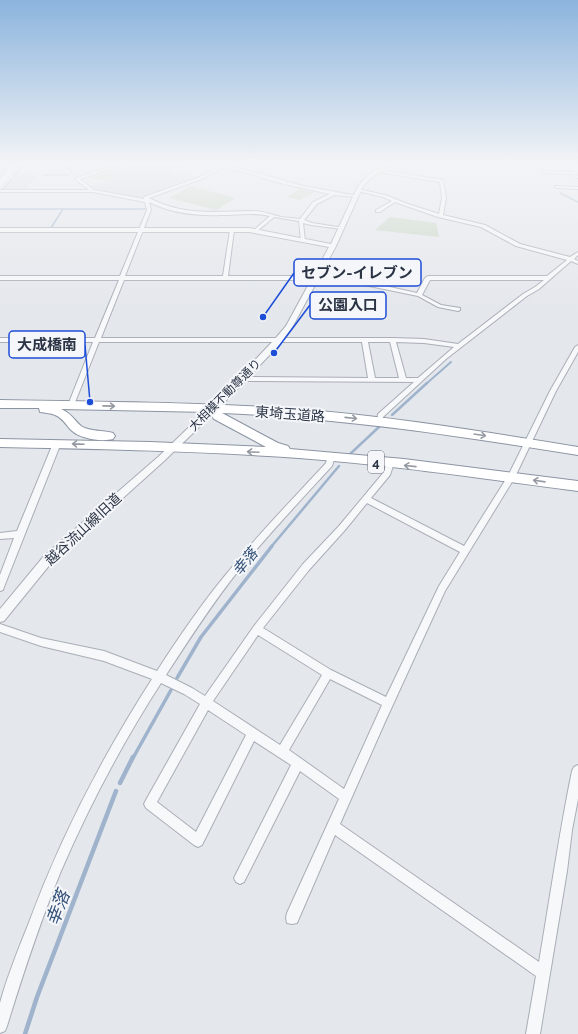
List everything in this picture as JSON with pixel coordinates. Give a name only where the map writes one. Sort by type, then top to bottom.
[{"type":"highway","name":"東埼玉道路","points":[[4,404],[214,408],[380,421],[529,443],[578,452]]},
{"type":"highway","name":"4","points":[[4,404],[59,412],[68,418],[76,428],[88,434],[157,438],[165,441],[173,447]]},
{"type":"highway","points":[[214,408],[215,413],[218,416],[250,434],[275,446],[300,454]]},
{"type":"highway","name":"4","points":[[0,443],[57,443],[173,447],[300,454],[390,463],[578,486]]},
{"type":"street","points":[[71,405],[148,211]]},
{"type":"street","points":[[180,211],[219,214],[256,212],[301,220],[311,224],[342,228]]},
{"type":"street","points":[[303,241],[301,220],[308,211]]},
{"type":"street","name":"大相模不動尊通り","points":[[173,447],[243,379],[278,341],[289,326],[333,246],[349,211]]},
{"type":"street","points":[[425,211],[483,226],[518,245],[578,263]]},
{"type":"street","points":[[440,216],[442,211]]},
{"type":"street","points":[[256,231],[272,216]]},
{"type":"street","points":[[0,230],[141,229],[256,231],[333,246]]},
{"type":"street","points":[[225,278],[232,230]]},
{"type":"street","points":[[380,421],[380,416],[460,346],[578,254]]},
{"type":"street","points":[[419,295],[428,278],[432,277],[548,278]]},
{"type":"street","points":[[0,278],[340,278],[419,295],[440,306],[458,309]]},
{"type":"street","points":[[0,340],[394,340],[424,341],[460,346]]},
{"type":"street","points":[[365,340],[372,380]]},
{"type":"street","points":[[394,340],[402,380]]},
{"type":"street","points":[[292,918],[388,703],[442,589],[511,477],[554,391],[578,348]]},
{"type":"street","points":[[243,379],[420,380]]},
{"type":"street","points":[[0,587],[57,443]]},
{"type":"street","name":"越谷流山線旧道","points":[[0,617],[48,559],[173,447]]},
{"type":"street","points":[[0,1026],[15,979],[66,846],[120,742],[160,677],[219,590],[242,561],[329,464],[331,457]]},
{"type":"street","points":[[252,734],[198,841],[150,804],[206,703],[257,629],[306,567],[342,528],[364,499],[387,473],[390,463]]},
{"type":"street","points":[[364,499],[466,551]]},
{"type":"street","points":[[0,536],[20,534]]},
{"type":"street","points":[[0,628],[41,642],[104,656],[160,677],[188,691],[281,754],[298,763],[346,797]]},
{"type":"street","points":[[257,629],[328,673],[388,703]]},
{"type":"street","points":[[281,754],[328,673]]},
{"type":"street","points":[[240,878],[298,763]]},
{"type":"street","points":[[533,1034],[542,973],[561,871],[566,830],[578,771]]},
{"type":"street","points":[[333,826],[542,973]]},
{"type":"green space","points":[[390,217],[436,223],[439,237],[375,230]]},
{"type":"waterway","points":[[51,228],[62,211]]},
{"type":"waterway","name":"幸落","points":[[426,384],[451,362]]},
{"type":"waterway","name":"幸落","points":[[392,415],[427,383]]},
{"type":"waterway","name":"幸落","points":[[349,455],[380,426]]},
{"type":"waterway","name":"幸落","points":[[271,547],[339,466]]},
{"type":"waterway","name":"幸落","points":[[177,678],[201,637],[272,546]]},
{"type":"waterway","name":"幸落","points":[[133,758],[171,690]]},
{"type":"waterway","name":"幸落","points":[[120,783],[133,757]]},
{"type":"waterway","name":"幸落","points":[[25,1034],[37,997],[116,791]]},
{"type":"place","name":"セブン-イレブン","points":[[263,317]]},
{"type":"place","name":"公園入口","points":[[274,353]]},
{"type":"place","name":"大成橋南","points":[[90,402]]}]
